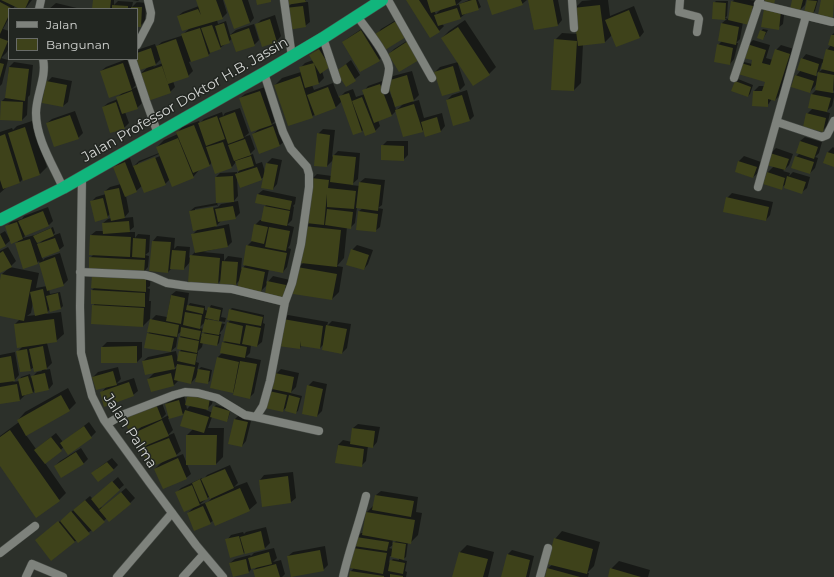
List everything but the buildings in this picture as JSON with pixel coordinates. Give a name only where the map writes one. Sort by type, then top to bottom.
[{"type":"highway","name":"Jalan Professor Doktor H.B. Jassin","points":[[0,220],[63,188],[264,74],[382,0]]},
{"type":"street","points":[[138,43],[150,20],[151,13],[148,0]]},
{"type":"street","points":[[284,0],[292,57]]},
{"type":"street","points":[[388,0],[432,78]]},
{"type":"street","points":[[572,0],[574,28]]},
{"type":"street","points":[[680,0],[679,12],[698,17],[697,32]]},
{"type":"street","points":[[734,78],[759,2],[832,22]]},
{"type":"street","points":[[357,16],[384,54],[388,63],[389,69],[385,90]]},
{"type":"street","points":[[758,187],[806,16]]},
{"type":"street","points":[[322,38],[337,80]]},
{"type":"street","points":[[43,60],[44,72],[36,113],[38,128],[42,142],[63,188]]},
{"type":"street","points":[[132,60],[158,134]]},
{"type":"street","points":[[256,417],[263,406],[270,381],[285,302],[292,283],[301,244],[309,187],[309,174],[307,168],[291,149],[283,132],[264,74]]},
{"type":"street","points":[[777,122],[822,137],[827,135],[834,121]]},
{"type":"street","name":"Jalan Palma","points":[[82,177],[80,272],[81,353],[92,396],[107,424],[204,555],[224,577]]},
{"type":"street","points":[[80,272],[145,275],[167,284],[232,289],[285,302]]},
{"type":"street","points":[[107,424],[122,415],[185,392],[198,393],[217,398],[245,414],[319,431]]},
{"type":"street","points":[[343,577],[366,496]]},
{"type":"street","points":[[117,577],[172,513]]},
{"type":"street","points":[[0,553],[35,526]]},
{"type":"street","points":[[540,577],[548,548]]},
{"type":"street","points":[[183,577],[204,555]]},
{"type":"street","points":[[26,577],[32,564],[63,577]]}]
